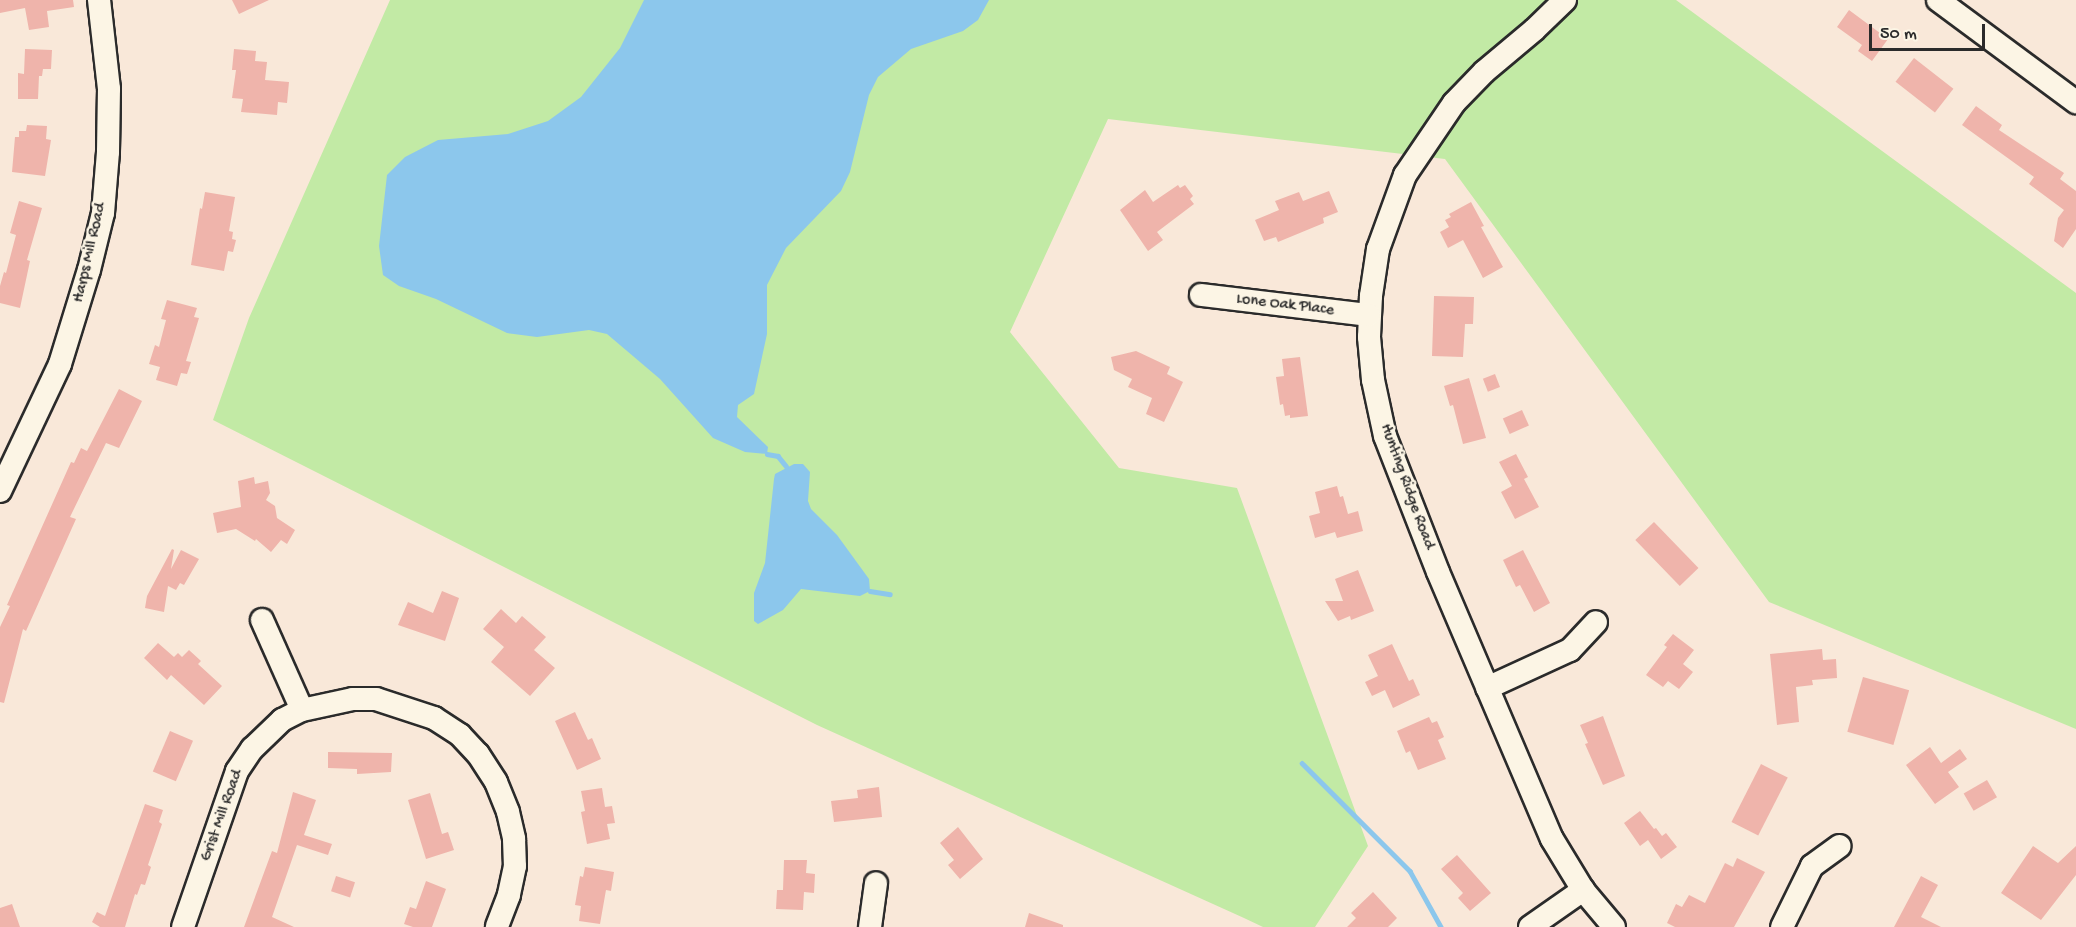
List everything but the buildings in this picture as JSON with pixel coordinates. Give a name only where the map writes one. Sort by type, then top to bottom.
[{"type":"street","name":"Harps Mill Road","points":[[0,490],[60,364],[83,292],[102,213],[108,152],[109,89],[99,0]]},
{"type":"street","name":"Hunting Ridge Road","points":[[1565,0],[1454,102],[1406,175],[1378,249],[1370,315],[1373,380],[1385,436],[1487,688],[1547,828],[1583,890],[1614,927]]},
{"type":"street","points":[[1938,0],[2076,102]]},
{"type":"street","name":"Lone Oak Place","points":[[1202,295],[1370,315]]},
{"type":"street","points":[[262,620],[302,710]]},
{"type":"street","points":[[1487,688],[1570,650],[1596,622]]},
{"type":"street","name":"Grist Mill Road","points":[[183,927],[237,771],[252,749],[282,720],[302,710],[353,699],[376,699],[434,718],[459,735],[478,754],[496,782],[508,812],[514,839],[515,866],[497,927]]},
{"type":"street","points":[[1782,927],[1812,866],[1840,846]]},
{"type":"street","points":[[870,927],[876,883]]},
{"type":"street","points":[[1530,927],[1583,890]]},
{"type":"green space","points":[[390,0],[1676,0],[2076,293],[2076,729],[1769,602],[1445,159],[1108,119],[1010,332],[1119,468],[1237,488],[1368,846],[1315,927],[1263,927],[817,725],[213,420],[249,318]]},
{"type":"water","points":[[644,0],[989,0],[978,20],[963,31],[911,49],[878,77],[869,95],[850,172],[841,191],[786,248],[767,285],[767,334],[754,394],[738,405],[737,417],[768,447],[767,454],[745,452],[713,438],[660,379],[607,334],[589,330],[537,337],[507,333],[436,299],[399,286],[383,275],[379,246],[387,175],[405,157],[438,140],[508,134],[548,121],[581,97],[620,48]]},
{"type":"water","points":[[794,464],[803,464],[810,472],[808,501],[811,509],[837,535],[869,579],[870,591],[860,596],[801,589],[783,610],[758,624],[754,621],[754,593],[765,563],[775,474]]},
{"type":"waterway","points":[[767,454],[778,456],[786,466]]},
{"type":"waterway","points":[[870,591],[890,594]]},
{"type":"waterway","points":[[1302,763],[1410,871],[1441,927]]}]
